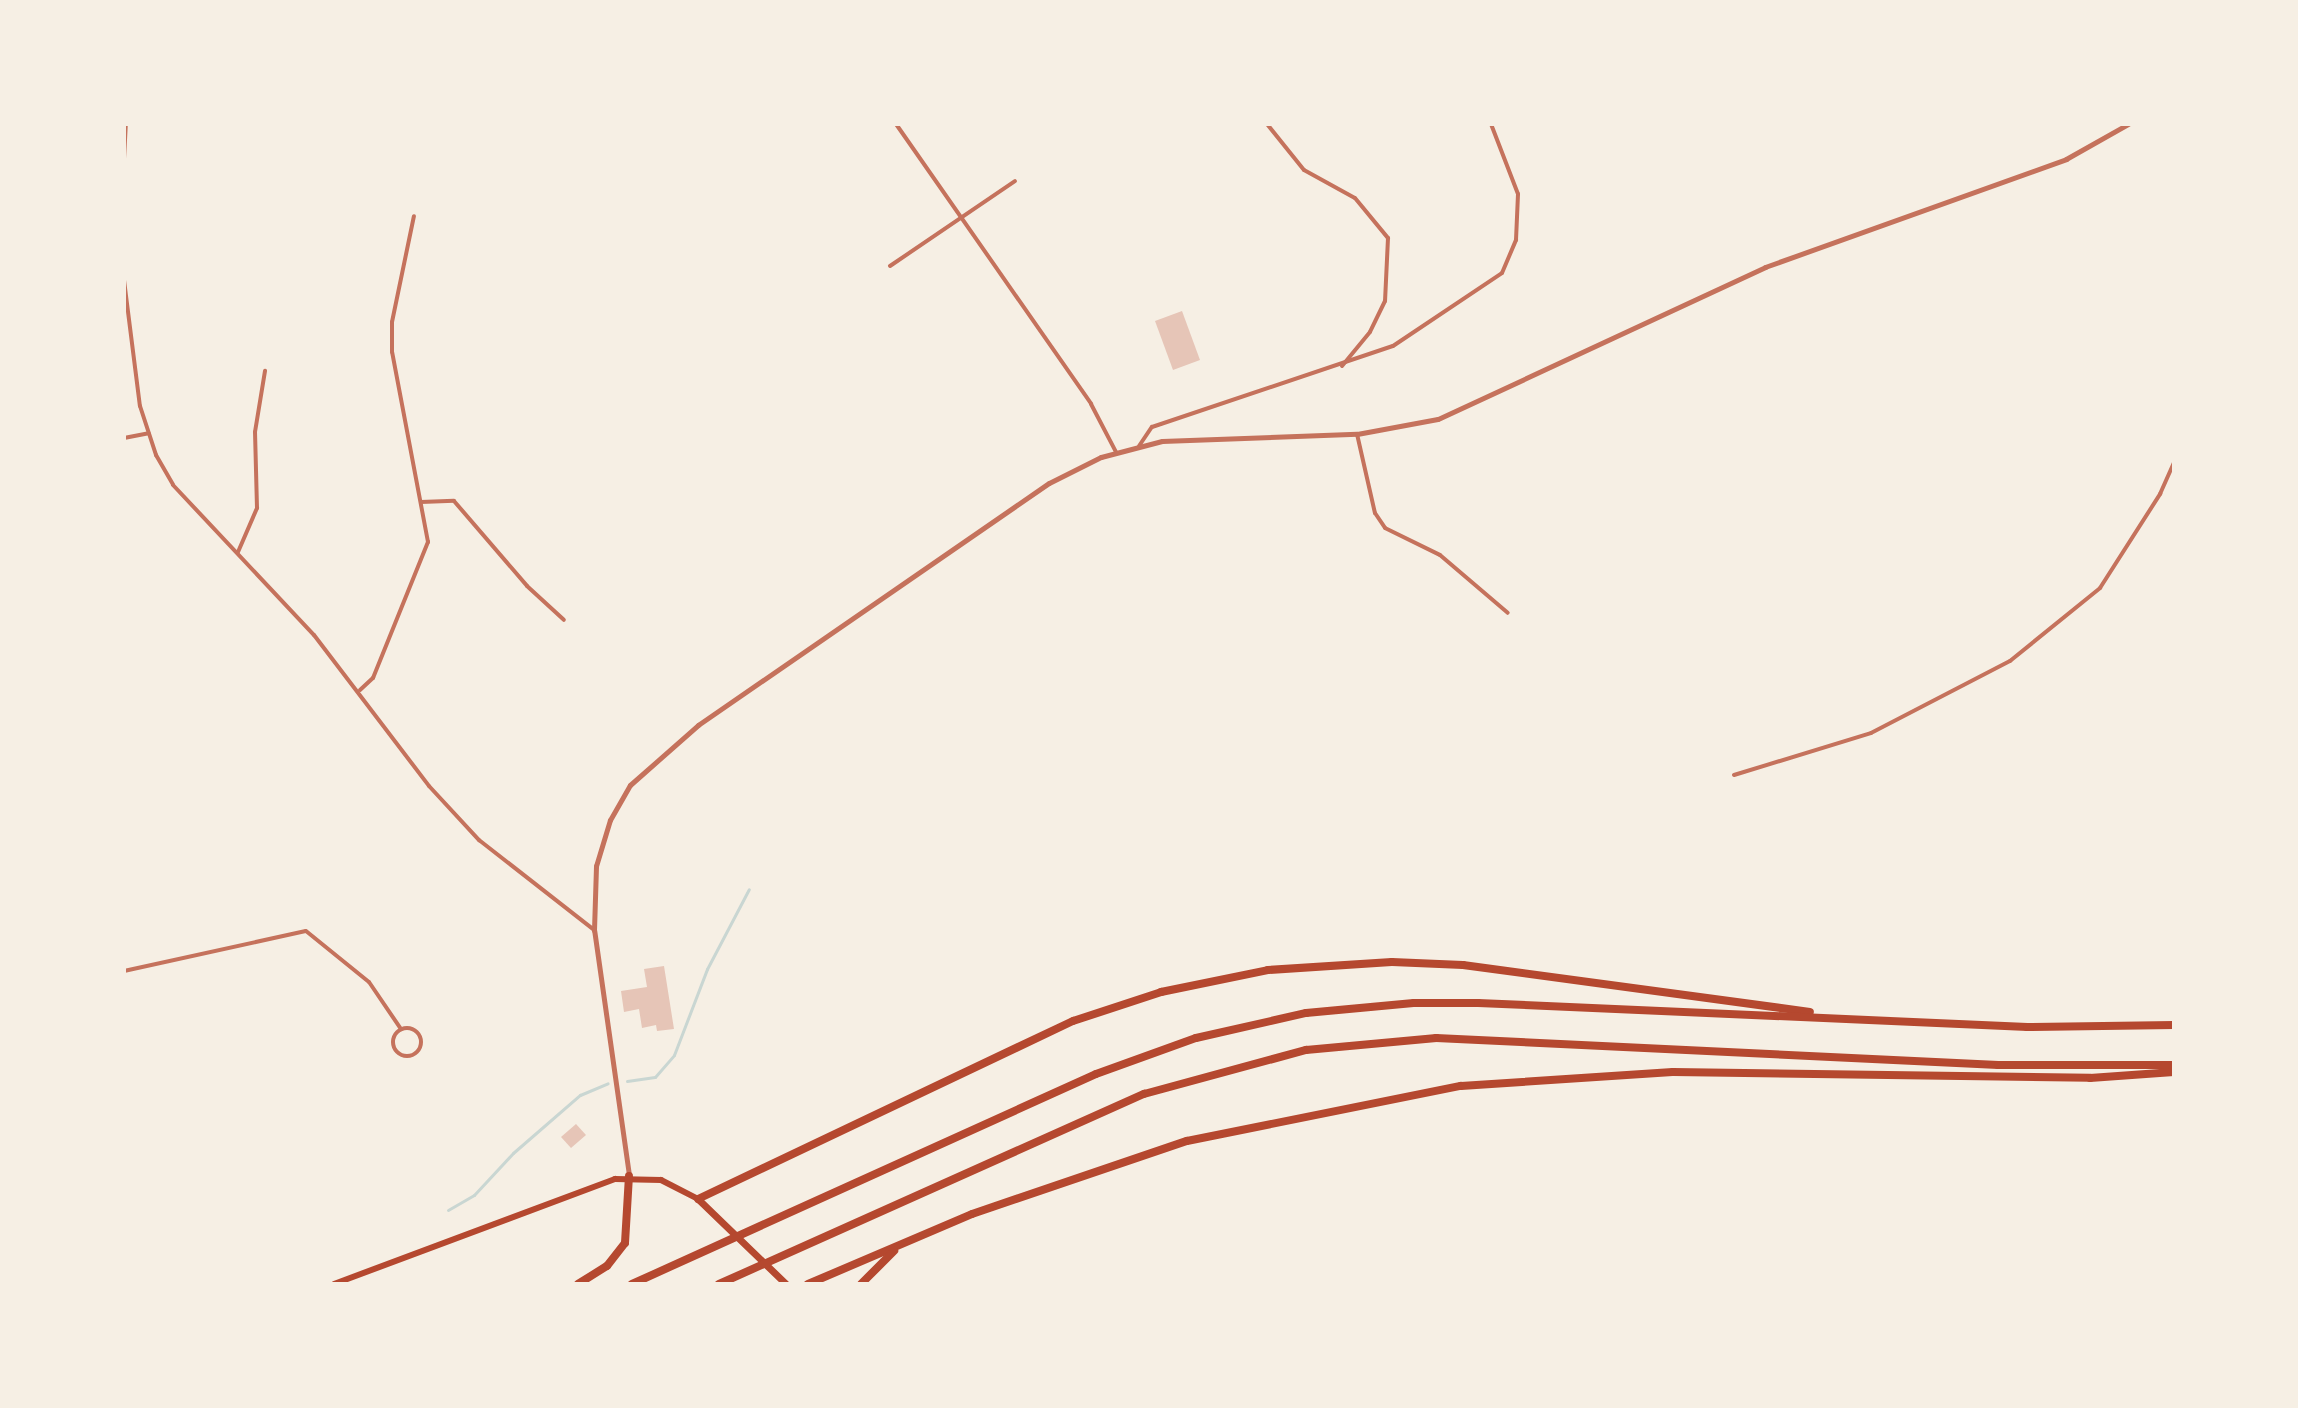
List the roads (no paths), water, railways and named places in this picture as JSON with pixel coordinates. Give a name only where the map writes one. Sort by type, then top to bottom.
[{"type":"highway","points":[[786,1284],[698,1199],[1073,1021],[1161,992],[1268,970],[1392,962],[1463,965],[1694,993],[1851,1019]]},
{"type":"highway","points":[[632,1284],[1096,1074],[1250,1023],[1414,1003],[2067,1028],[2174,1025]]},
{"type":"highway","points":[[719,1284],[1144,1094],[1230,1067],[1318,1048],[1436,1038],[1998,1065],[2174,1065]]},
{"type":"highway","points":[[808,1284],[1072,1177],[1187,1141],[1461,1086],[1673,1072],[2045,1078],[2174,1072]]},
{"type":"highway","points":[[578,1284],[607,1266],[625,1243],[629,1176]]},
{"type":"highway","points":[[861,1284],[877,1264],[905,1244]]},
{"type":"main road","points":[[334,1284],[629,1176],[661,1180],[698,1199]]},
{"type":"street","points":[[124,159],[126,124]]},
{"type":"street","points":[[896,124],[1091,404],[1116,452]]},
{"type":"street","points":[[1267,124],[1304,170],[1355,198],[1388,238],[1385,301],[1370,332],[1340,368]]},
{"type":"street","points":[[1139,446],[1152,427],[1340,368],[1412,335],[1502,273],[1516,240],[1518,194],[1491,124]]},
{"type":"street","points":[[629,1176],[594,930],[594,884],[604,835],[619,801],[659,755],[1039,490],[1116,452],[1192,438],[1357,434],[1461,411],[1765,267],[2066,159],[2128,124]]},
{"type":"street","points":[[890,266],[1015,181]]},
{"type":"street","points":[[360,690],[373,678],[421,566],[428,542],[392,352],[392,322],[414,216]]},
{"type":"street","points":[[124,280],[140,406],[173,485],[238,552],[360,690],[429,786],[479,840],[594,930]]},
{"type":"street","points":[[238,552],[257,508],[255,432],[265,371]]},
{"type":"street","points":[[124,438],[149,433]]},
{"type":"street","points":[[1357,434],[1375,513],[1385,528],[1440,555],[1508,613]]},
{"type":"street","points":[[1734,775],[1871,733],[2010,661],[2100,588],[2160,494],[2174,462]]},
{"type":"street","points":[[421,502],[454,501],[527,586],[564,620]]},
{"type":"street","points":[[124,971],[306,931],[369,982],[401,1029]]},
{"type":"street","points":[[401,1029],[414,1030],[420,1038],[413,1054],[404,1055],[394,1048],[401,1029]]},
{"type":"waterway","points":[[627,1081],[655,1077],[674,1055],[707,969],[749,889]]},
{"type":"waterway","points":[[448,1210],[474,1195],[513,1153],[580,1095],[608,1083]]}]
